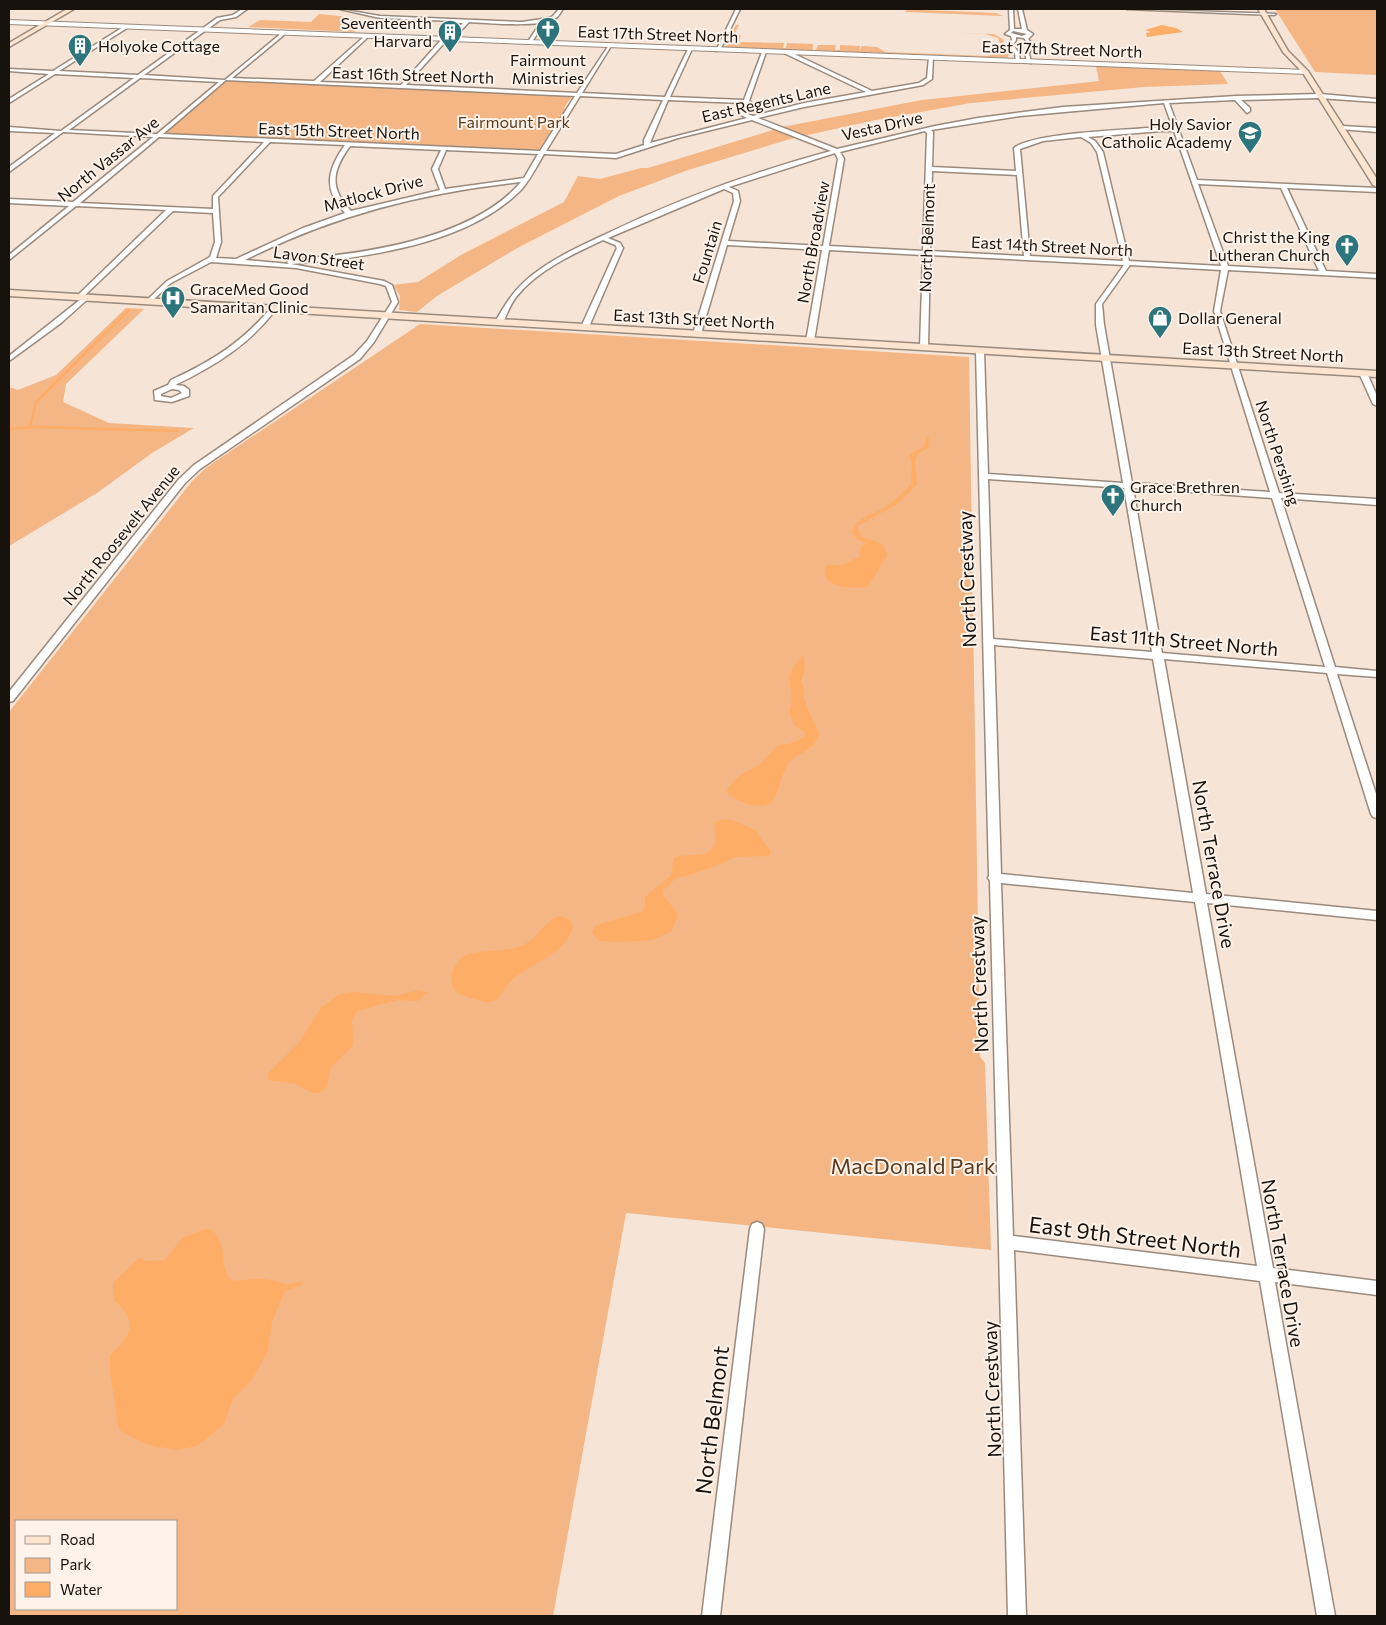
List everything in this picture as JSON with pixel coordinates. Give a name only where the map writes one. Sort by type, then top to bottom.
[{"type":"main road","points":[[9,45],[71,9]]},
{"type":"main road","points":[[1263,11],[1287,54],[1299,69],[1306,72],[1377,185]]},
{"type":"main road","points":[[1273,11],[1278,21]]},
{"type":"main road","points":[[1299,55],[1308,69],[1306,72]]},
{"type":"main road","name":"East 13th Street North","points":[[9,292],[1377,374]]},
{"type":"street","points":[[9,170],[219,19],[234,16],[245,9]]},
{"type":"street","points":[[342,9],[375,17],[536,22],[552,18],[561,9]]},
{"type":"street","points":[[718,50],[738,9]]},
{"type":"street","points":[[1011,9],[1014,40],[1010,45],[1017,53],[1018,61]]},
{"type":"street","points":[[1020,9],[1026,40],[1032,46],[1027,53],[1029,62]]},
{"type":"street","points":[[1129,9],[1273,11]]},
{"type":"street","points":[[1194,9],[1263,11]]},
{"type":"street","points":[[215,14],[214,16],[219,19]]},
{"type":"street","points":[[402,87],[445,39],[453,36],[467,22],[463,20]]},
{"type":"street","name":"East 17th Street North","points":[[9,22],[1306,72]]},
{"type":"street","points":[[528,42],[541,26],[556,26]]},
{"type":"street","points":[[9,102],[125,27]]},
{"type":"street","name":"North Vassar Ave","points":[[9,258],[283,33]]},
{"type":"street","points":[[1013,33],[1026,34]]},
{"type":"street","points":[[314,84],[366,36]]},
{"type":"street","points":[[258,263],[362,253],[441,234],[479,218],[502,205],[525,180],[608,46]]},
{"type":"street","points":[[647,146],[647,140],[690,49]]},
{"type":"street","points":[[764,52],[748,102],[742,114],[836,151]]},
{"type":"street","points":[[788,53],[870,92]]},
{"type":"street","name":"East Regents Lane","points":[[613,156],[752,118],[870,92],[927,82],[931,58]]},
{"type":"street","name":"East 16th Street North","points":[[9,70],[748,102]]},
{"type":"street","name":"Vesta Drive","points":[[499,322],[515,293],[525,283],[603,238],[686,200],[723,186],[767,170],[836,151],[927,130],[1031,113],[1236,98],[1320,96],[1377,100]]},
{"type":"street","points":[[1236,98],[1247,108],[1247,111]]},
{"type":"street","name":"North Pershing","points":[[1166,102],[1225,268],[1217,311],[1377,814]]},
{"type":"street","points":[[1342,128],[1377,130]]},
{"type":"street","name":"East 15th Street North","points":[[9,130],[613,156]]},
{"type":"street","name":"North Belmont","points":[[924,347],[930,169],[930,132],[927,130]]},
{"type":"street","points":[[1027,258],[1018,173],[1018,148],[1024,144],[1083,136],[1177,130]]},
{"type":"street","points":[[1083,136],[1093,142],[1100,152],[1126,264]]},
{"type":"street","points":[[149,301],[169,282],[213,258],[218,242],[215,197],[268,141]]},
{"type":"street","points":[[348,145],[337,159],[331,184],[339,205],[348,212]]},
{"type":"street","points":[[442,189],[435,169],[438,158],[444,149]]},
{"type":"street","name":"North Broadview","points":[[810,341],[841,159],[836,151]]},
{"type":"street","points":[[930,169],[1018,173]]},
{"type":"street","name":"Matlock Drive","points":[[237,261],[297,232],[348,212],[442,189],[525,180]]},
{"type":"street","points":[[1195,182],[1377,190]]},
{"type":"street","name":"Fountain","points":[[697,334],[738,197],[736,192],[723,186]]},
{"type":"street","points":[[1284,186],[1323,273]]},
{"type":"street","points":[[9,201],[215,211]]},
{"type":"street","points":[[9,359],[38,335],[64,319],[83,297],[171,209]]},
{"type":"street","points":[[584,327],[620,248],[618,244],[603,238]]},
{"type":"street","name":"East 14th Street North","points":[[725,243],[1377,276]]},
{"type":"street","name":"Lavon Street","points":[[210,260],[258,263],[354,276],[389,285],[395,302],[388,316]]},
{"type":"street","name":"North Terrace Drive","points":[[1126,264],[1118,280],[1099,304],[1100,324],[1326,1616]]},
{"type":"street","points":[[171,387],[174,382],[238,348],[273,309]]},
{"type":"street","name":"North Roosevelt Avenue","points":[[9,699],[182,481],[197,467],[357,357],[388,316]]},
{"type":"street","name":"North Crestway","points":[[980,351],[1017,1616]]},
{"type":"street","points":[[1363,373],[1377,404]]},
{"type":"street","points":[[983,476],[1377,502]]},
{"type":"street","name":"East 11th Street North","points":[[988,642],[1377,674]]},
{"type":"street","points":[[994,878],[1377,915]]},
{"type":"street","name":"North Belmont","points":[[711,1616],[757,1229]]},
{"type":"street","name":"East 9th Street North","points":[[1006,1242],[1377,1288]]},
{"type":"green space","points":[[899,9],[996,13],[1003,16],[905,12],[907,10]]},
{"type":"green space","points":[[1275,9],[1377,9],[1377,75],[1315,72]]},
{"type":"green space","points":[[319,14],[349,17],[346,19],[365,25],[355,32],[248,27],[260,20],[311,22]]},
{"type":"green space","points":[[736,25],[739,25],[734,35],[741,35],[738,47],[741,42],[784,43],[783,48],[786,48],[787,43],[813,44],[813,50],[816,50],[818,45],[836,45],[835,50],[840,50],[840,45],[860,46],[859,51],[862,46],[877,47],[885,52],[987,56],[1000,53],[1001,46],[998,38],[985,34],[949,33],[994,34],[1004,40],[1002,46],[1011,52],[1007,58],[723,47],[728,45],[733,37],[729,36]]},
{"type":"green space","points":[[1096,66],[1220,71],[1228,84],[1144,87],[971,103],[876,120],[803,136],[782,127],[922,100],[1099,81]]},
{"type":"green space","name":"Fairmount Park","points":[[227,81],[572,96],[564,108],[566,111],[538,152],[163,135]]},
{"type":"green space","points":[[776,129],[797,137],[688,170],[619,196],[519,247],[437,296],[417,312],[399,310],[400,296],[393,285],[418,282],[461,255],[564,202],[578,176],[600,179],[641,168],[648,168]]},
{"type":"green space","points":[[126,308],[144,309],[66,384],[63,402],[109,423],[194,428],[152,453],[97,493],[9,546],[9,387],[18,390],[56,375]]},
{"type":"green space","name":"MacDonald Park","points":[[420,324],[969,357],[980,1057],[985,1063],[991,1250],[626,1213],[553,1616],[9,1616],[9,712],[193,480],[207,467]]},
{"type":"water","points":[[1162,25],[1176,28],[1183,32],[1147,37],[1146,33],[1151,32],[1145,30]]},
{"type":"water","points":[[927,436],[929,438],[928,448],[919,453],[915,460],[917,485],[896,505],[857,526],[861,537],[878,542],[886,551],[887,556],[879,570],[867,587],[854,588],[831,583],[825,573],[827,565],[842,565],[859,557],[861,547],[866,543],[856,538],[852,532],[854,527],[862,519],[887,506],[911,484],[912,465],[909,455],[924,446]]},
{"type":"water","points":[[804,656],[805,669],[801,682],[804,688],[804,698],[819,734],[817,739],[811,747],[789,763],[783,773],[777,794],[771,803],[754,806],[743,803],[728,794],[727,789],[738,777],[760,764],[778,745],[789,744],[804,737],[805,733],[794,725],[789,712],[792,700],[789,677],[792,669]]},
{"type":"water","points":[[725,819],[735,821],[757,831],[771,853],[768,856],[735,857],[716,866],[683,877],[678,876],[663,891],[663,895],[678,914],[672,931],[653,940],[599,941],[593,935],[592,931],[596,925],[642,912],[645,907],[645,897],[671,875],[674,858],[708,852],[715,842],[715,822]]},
{"type":"water","points":[[559,916],[569,919],[573,925],[570,935],[564,943],[556,951],[511,981],[494,1001],[482,1001],[461,994],[454,989],[451,980],[453,970],[465,955],[523,945],[533,939],[549,921]]},
{"type":"water","points":[[419,990],[431,994],[425,994],[418,1001],[397,1000],[357,1011],[352,1020],[353,1045],[330,1069],[327,1087],[319,1093],[311,1093],[296,1084],[268,1080],[268,1073],[298,1044],[321,1008],[339,994],[353,992],[396,996]]},
{"type":"water","points":[[205,1229],[212,1230],[217,1236],[222,1248],[224,1266],[231,1279],[237,1281],[264,1279],[288,1284],[301,1282],[304,1284],[285,1291],[272,1322],[268,1351],[252,1380],[233,1399],[224,1424],[197,1446],[176,1450],[145,1444],[119,1430],[110,1372],[110,1355],[128,1335],[130,1322],[122,1308],[114,1300],[113,1283],[139,1258],[147,1261],[165,1260],[182,1238]]},
{"type":"waterway","points":[[30,427],[36,402],[127,312]]},
{"type":"waterway","points":[[9,429],[35,427],[177,431]]},
{"type":"place","name":"Fairmount Ministries","points":[[548,50]]},
{"type":"place","name":"Seventeenth Harvard","points":[[450,53]]},
{"type":"place","name":"Holyoke Cottage","points":[[80,67]]},
{"type":"place","name":"Holy Savior Catholic Academy","points":[[1250,154]]},
{"type":"place","name":"Christ the King Lutheran Church","points":[[1347,267]]},
{"type":"place","name":"GraceMed Good Samaritan Clinic","points":[[173,319]]},
{"type":"place","name":"Dollar General","points":[[1160,339]]},
{"type":"place","name":"Grace Brethren Church","points":[[1113,517]]}]
